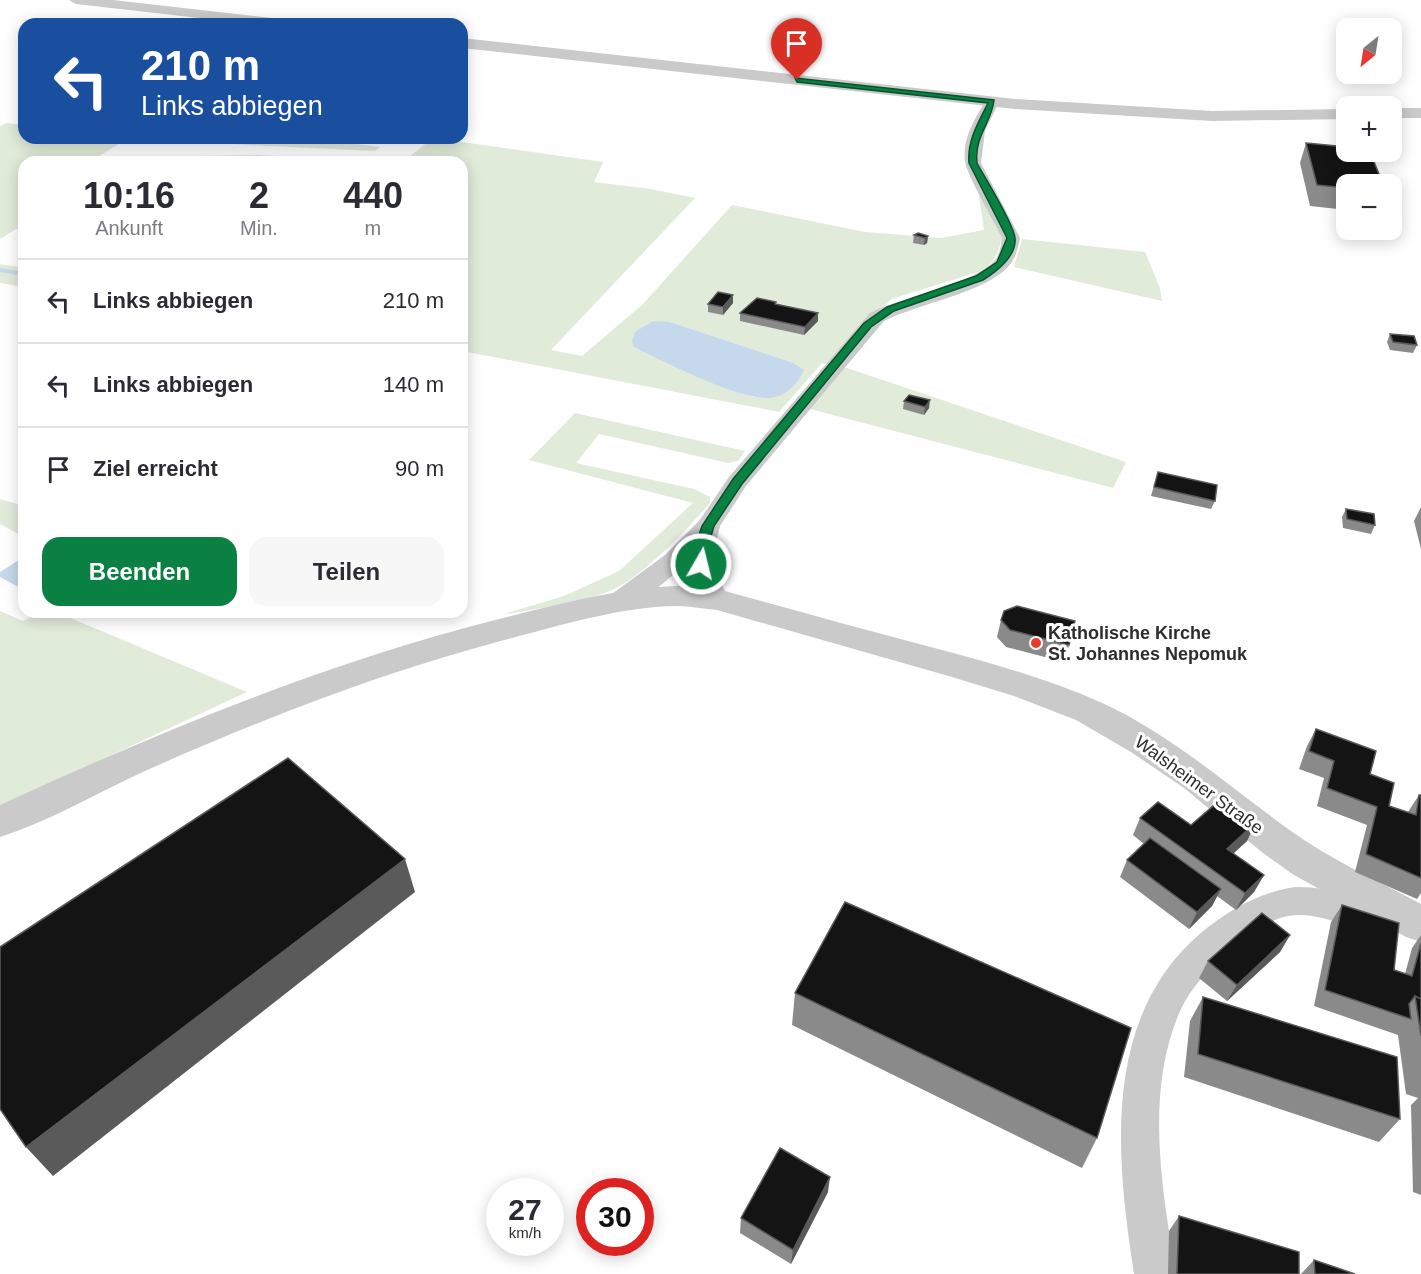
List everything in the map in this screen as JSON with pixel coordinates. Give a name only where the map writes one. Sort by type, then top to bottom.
[{"type":"street","points":[[76,0],[236,18]]},
{"type":"street","points":[[468,44],[992,102],[1212,116],[1336,114]]},
{"type":"street","points":[[618,602],[666,567],[708,526],[737,482],[877,317],[891,309],[979,278],[1001,264],[1007,255],[1011,238],[973,163],[972,152],[985,113],[992,102]]},
{"type":"street","points":[[1402,113],[1420,114]]},
{"type":"street","points":[[708,526],[700,550],[701,564],[709,588],[718,600]]},
{"type":"street","name":"Walsheimer Straße","points":[[0,822],[188,736],[319,684],[479,634],[618,602],[679,596],[718,600],[897,650],[1026,687],[1088,711],[1161,754],[1308,863],[1421,924]]},
{"type":"street","name":"Walsheimer Straße","points":[[1155,1274],[1139,1137],[1144,1073],[1154,1028],[1164,1002],[1181,972],[1217,938],[1249,916],[1273,906],[1296,901],[1325,904],[1394,921],[1421,924]]},
{"type":"green space","points":[[7,123],[18,124],[18,144],[119,144],[99,156],[18,156],[18,229],[0,238],[0,126]]},
{"type":"green space","points":[[468,143],[603,162],[594,182],[651,189],[695,198],[551,350],[582,356],[643,304],[732,205],[865,232],[941,238],[984,230],[978,190],[1002,238],[995,258],[979,272],[891,299],[834,366],[822,363],[779,412],[468,352],[468,156],[410,156],[425,144]],"holes":[[[670,322],[794,363],[804,371],[754,397],[694,375],[634,347]]]},
{"type":"green space","points":[[230,144],[356,144],[380,147],[375,151]]},
{"type":"green space","points":[[258,155],[275,156],[204,156]]},
{"type":"green space","points":[[1022,239],[1145,252],[1160,288],[1162,301],[1014,267]]},
{"type":"green space","points":[[0,264],[18,267],[18,286],[0,283]]},
{"type":"green space","points":[[844,367],[1126,462],[1113,488],[806,408]]},
{"type":"green space","points":[[575,413],[745,451],[738,461],[728,463],[599,434],[576,463],[694,489],[710,497],[710,503],[662,554],[619,586],[580,601],[500,615],[564,596],[619,571],[693,503],[529,460]]},
{"type":"green space","points":[[0,499],[18,504],[18,534],[0,524]]},
{"type":"green space","points":[[0,611],[23,621],[29,618],[70,618],[247,692],[0,807]]},
{"type":"water","points":[[653,321],[670,322],[794,363],[804,370],[790,389],[775,397],[755,397],[738,393],[634,347],[632,341],[635,332]]},
{"type":"water","points":[[18,561],[18,587],[0,577],[0,572]]},
{"type":"building","points":[[1306,143],[1336,146],[1336,162],[1374,162],[1379,174],[1336,174],[1336,187],[1317,185]]},
{"type":"building","points":[[918,233],[928,236],[925,238],[914,235]]},
{"type":"building","points":[[718,292],[733,295],[723,307],[708,304]]},
{"type":"building","points":[[757,298],[818,313],[805,327],[740,313]]},
{"type":"building","points":[[1390,334],[1414,336],[1417,345],[1393,342]]},
{"type":"building","points":[[909,395],[930,400],[925,407],[904,401]]},
{"type":"building","points":[[1158,472],[1217,485],[1215,501],[1154,487]]},
{"type":"building","points":[[1346,509],[1374,514],[1375,525],[1347,519]]},
{"type":"building","points":[[1017,606],[1075,621],[1069,645],[1010,630],[1001,620],[1004,611]]},
{"type":"building","points":[[1316,729],[1376,751],[1370,774],[1394,783],[1389,806],[1416,815],[1419,795],[1421,795],[1421,878],[1366,854],[1377,807],[1327,788],[1334,761],[1309,751]]},
{"type":"building","points":[[288,758],[405,859],[26,1147],[0,1109],[0,947]]},
{"type":"building","points":[[1220,800],[1255,823],[1227,849],[1264,875],[1245,893],[1140,818],[1158,802],[1191,825]]},
{"type":"building","points":[[1150,838],[1221,889],[1197,912],[1127,860]]},
{"type":"building","points":[[845,902],[1131,1028],[1097,1138],[795,993]]},
{"type":"building","points":[[1342,905],[1399,923],[1394,970],[1412,976],[1421,943],[1421,999],[1415,996],[1409,1004],[1411,1019],[1325,990]]},
{"type":"building","points":[[1262,913],[1290,935],[1237,985],[1208,961]]},
{"type":"building","points":[[1415,996],[1421,999],[1421,1036]]},
{"type":"building","points":[[1203,997],[1397,1057],[1400,1119],[1198,1054]]},
{"type":"building","points":[[780,1148],[830,1177],[793,1250],[741,1218]]},
{"type":"building","points":[[1179,1216],[1299,1252],[1299,1274],[1177,1274]]},
{"type":"building","points":[[1314,1260],[1355,1274],[1315,1274]]},
{"type":"waterway","points":[[0,270],[18,273]]},
{"type":"place","name":"Katholische Kirche St. Johannes Nepomuk","points":[[1036,643]]},
{"type":"route","points":[[701,564],[700,550],[708,526],[737,482],[868,325],[891,309],[979,278],[1001,264],[1010,244],[1011,238],[1007,227],[973,163],[972,152],[977,132],[992,102],[797,80]]}]
